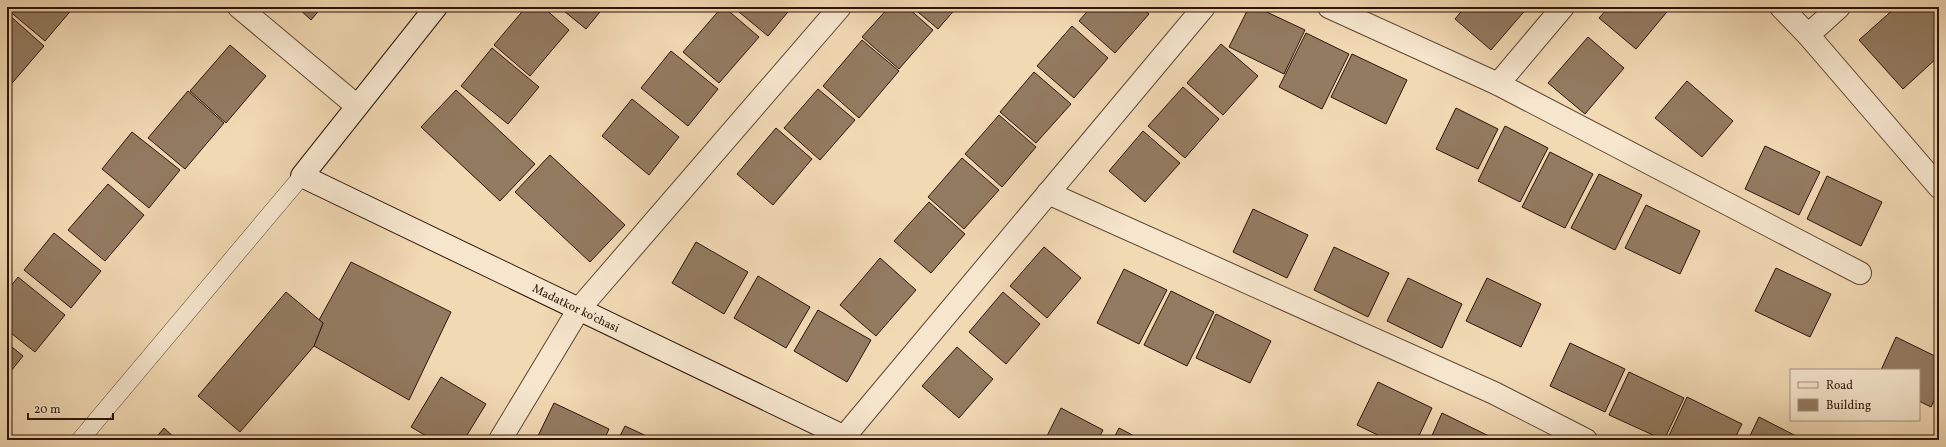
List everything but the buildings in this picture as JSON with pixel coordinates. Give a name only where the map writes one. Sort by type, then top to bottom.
[{"type":"street","points":[[239,7],[357,106]]},
{"type":"street","points":[[302,176],[436,7]]},
{"type":"street","points":[[500,440],[579,309],[840,7]]},
{"type":"street","points":[[847,438],[1048,193],[1204,7]]},
{"type":"street","points":[[1329,7],[1498,84],[1860,273]]},
{"type":"street","points":[[1498,84],[1563,7]]},
{"type":"street","points":[[1781,7],[1808,36],[1939,188]]},
{"type":"street","points":[[1808,36],[1839,7]]},
{"type":"street","name":"Madatkor ko'chasi","points":[[302,176],[847,438]]},
{"type":"street","points":[[1048,193],[1494,393],[1586,440]]},
{"type":"lane","points":[[80,440],[302,176]]}]
